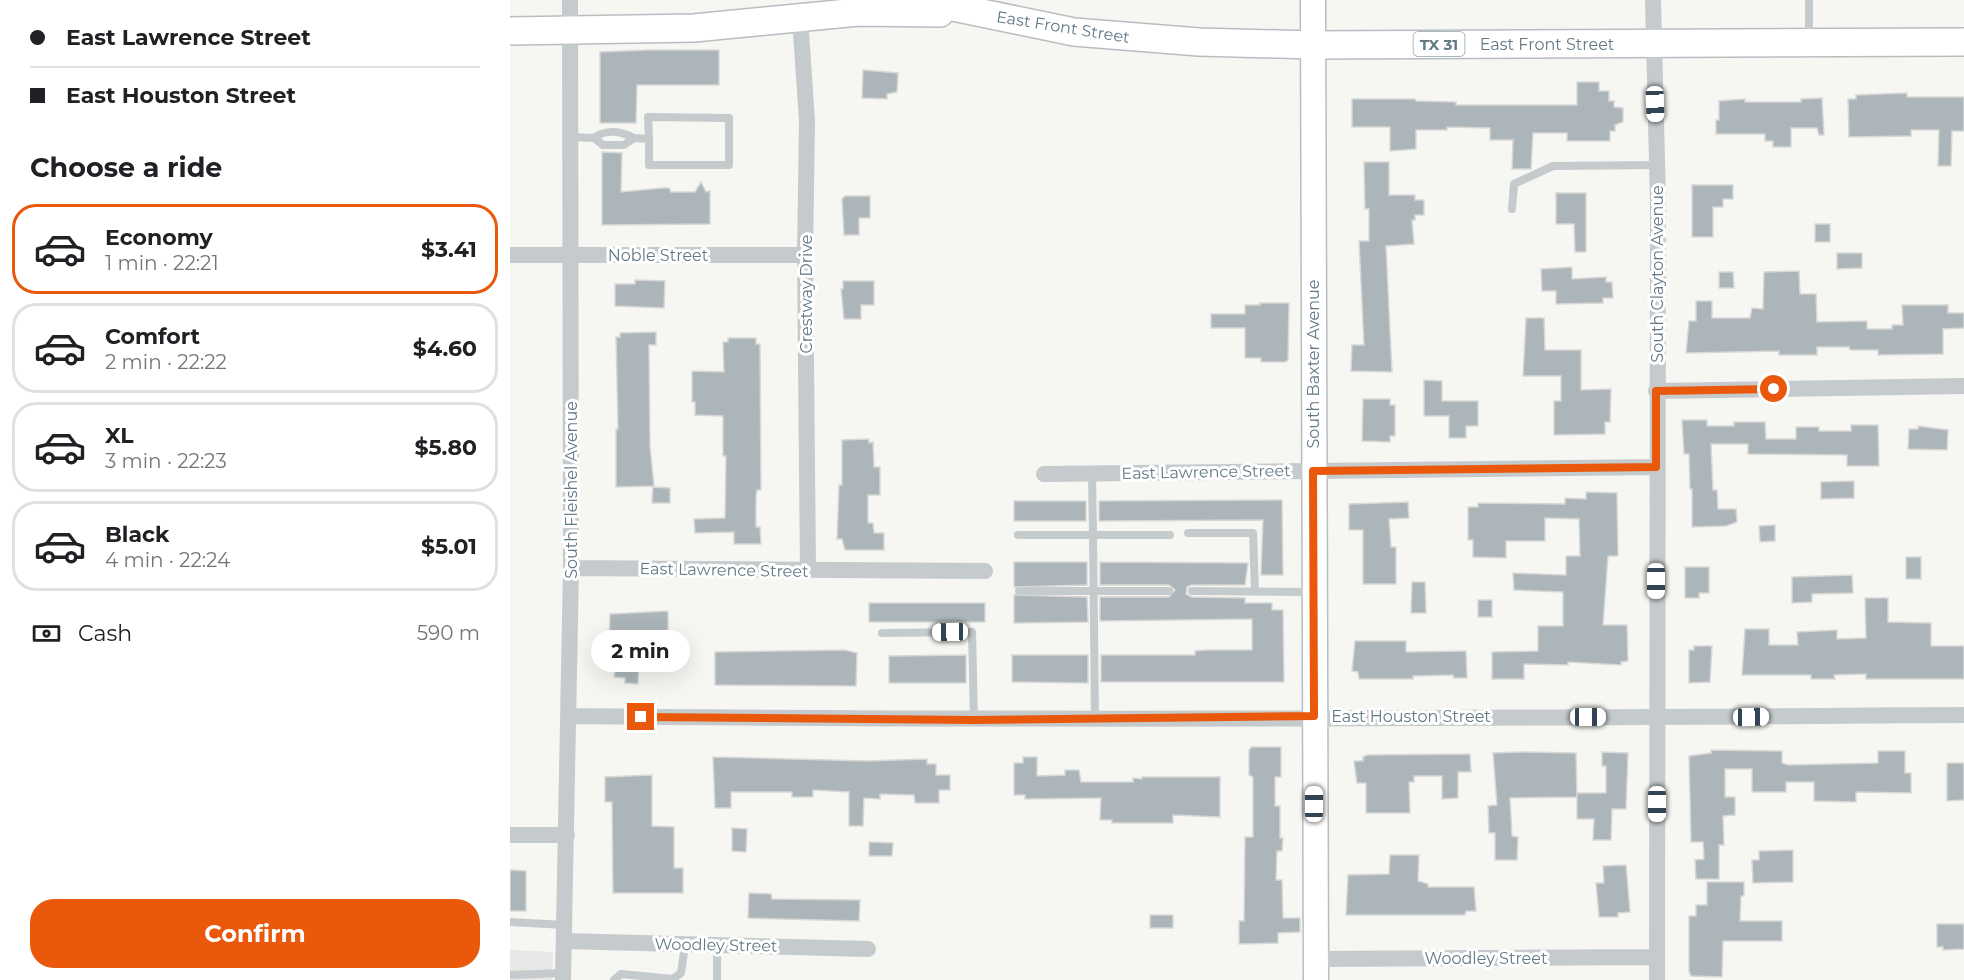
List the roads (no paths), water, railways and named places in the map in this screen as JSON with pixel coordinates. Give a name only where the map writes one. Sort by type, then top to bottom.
[{"type":"main road","name":"East Front Street","points":[[919,0],[952,4],[988,15],[1074,32],[1141,39],[1314,45],[1964,42]]},
{"type":"main road","points":[[510,31],[570,12],[694,28],[858,12],[988,15]]},
{"type":"street","name":"South Baxter Avenue","points":[[1313,0],[1313,592],[1316,969]]},
{"type":"street","name":"South Clayton Avenue","points":[[1653,0],[1657,165],[1657,980]]},
{"type":"street","name":"South Fleishel Avenue","points":[[563,976],[571,568],[570,12]]},
{"type":"street","name":"Crestway Drive","points":[[800,18],[807,121],[805,255],[808,571]]},
{"type":"street","name":"Noble Street","points":[[510,255],[805,255]]},
{"type":"street","points":[[1656,391],[1964,386]]},
{"type":"street","name":"East Lawrence Street","points":[[1044,474],[1656,467]]},
{"type":"street","name":"East Lawrence Street","points":[[571,568],[984,571]]},
{"type":"street","name":"East Houston Street","points":[[569,716],[974,720],[1314,716],[1964,715]]},
{"type":"street","points":[[510,835],[567,835]]},
{"type":"street","name":"Woodley Street","points":[[565,933],[685,945],[868,948]]},
{"type":"street","name":"Woodley Street","points":[[1316,969],[1657,957]]},
{"type":"lane","points":[[1809,0],[1809,43]]},
{"type":"lane","points":[[648,117],[729,118],[729,165],[649,165],[649,139],[648,117]]},
{"type":"lane","points":[[571,137],[594,138],[603,145],[624,145],[634,138],[649,139]]},
{"type":"lane","points":[[1512,209],[1514,184],[1553,166],[1657,165]]},
{"type":"lane","points":[[1092,474],[1095,719]]},
{"type":"lane","points":[[1188,533],[1253,533],[1255,591]]},
{"type":"lane","points":[[1018,535],[1170,535]]},
{"type":"lane","points":[[1019,591],[1169,591]]},
{"type":"lane","points":[[1192,591],[1313,592]]},
{"type":"lane","points":[[882,633],[972,632],[974,720]]},
{"type":"lane","points":[[510,922],[565,933]]},
{"type":"lane","points":[[614,980],[621,974],[673,979],[681,973],[685,945]]},
{"type":"lane","points":[[717,945],[717,980]]},
{"type":"lane","points":[[516,976],[563,976]]}]
